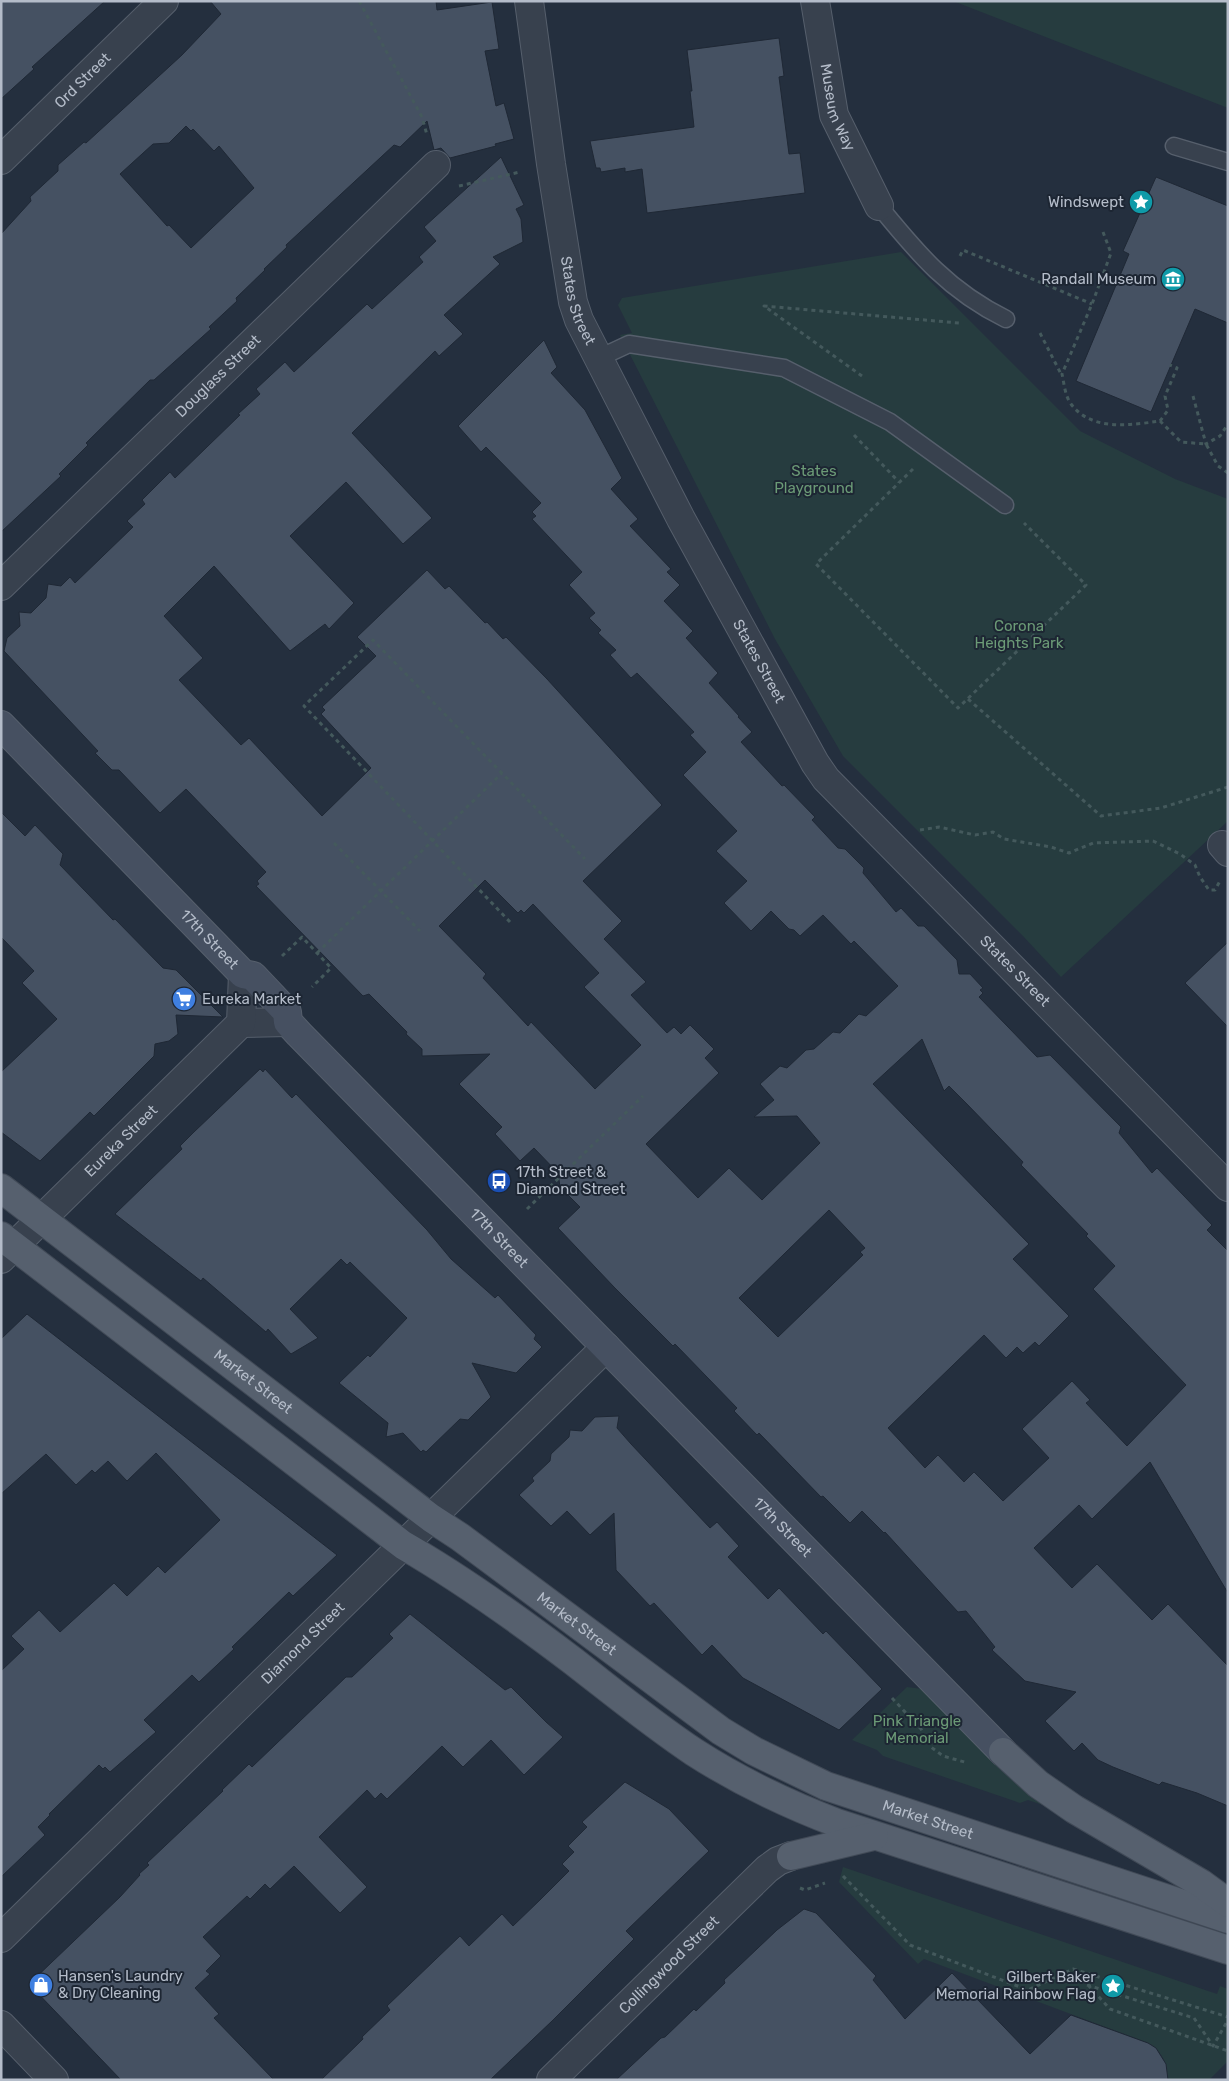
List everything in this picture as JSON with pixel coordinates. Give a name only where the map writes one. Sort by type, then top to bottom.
[{"type":"main road","name":"17th Street","points":[[1,725],[243,974],[253,976],[287,1012],[288,1022],[1003,1752],[1038,1784],[1074,1809],[1202,1884],[1228,1903]]},
{"type":"main road","name":"Market Street","points":[[1,1188],[431,1518],[460,1537],[689,1710],[729,1736],[789,1769],[826,1786],[1228,1919]]},
{"type":"main road","name":"Market Street","points":[[6,1247],[404,1545],[435,1563],[539,1636],[695,1752],[763,1792],[800,1809],[874,1836],[1228,1950]]},
{"type":"main road","points":[[791,1856],[874,1836]]},
{"type":"street","name":"Ord Street","points":[[1,160],[164,1]]},
{"type":"street","name":"States Street","points":[[530,1],[551,164],[573,302],[579,320],[681,520],[815,764],[826,779],[1228,1187]]},
{"type":"street","name":"Museum Way","points":[[814,1],[834,115],[879,206]]},
{"type":"street","name":"Douglass Street","points":[[1,586],[436,165]]},
{"type":"street","points":[[243,974],[241,1023],[288,1022]]},
{"type":"street","name":"Eureka Street","points":[[6,1247],[42,1219],[241,1023]]},
{"type":"street","name":"Diamond Street","points":[[1,1938],[606,1347]]},
{"type":"street","name":"Collingwood Street","points":[[551,2080],[767,1869],[778,1861],[791,1856]]},
{"type":"street","points":[[1,2025],[54,2080]]},
{"type":"lane","points":[[1174,146],[1228,162]]},
{"type":"lane","points":[[879,206],[924,260],[979,306],[1000,316]]},
{"type":"lane","points":[[599,358],[629,344],[784,368],[890,422],[1005,505]]},
{"type":"path","points":[[358,1],[422,116]]},
{"type":"path","points":[[457,186],[520,172]]},
{"type":"path","points":[[1062,374],[1092,304],[1111,253],[1103,232]]},
{"type":"path","points":[[954,260],[960,256],[962,250],[1092,304]]},
{"type":"path","points":[[866,379],[764,306],[984,325],[1000,316]]},
{"type":"path","points":[[1040,333],[1062,374],[1071,404],[1085,416],[1109,425],[1120,426],[1160,421],[1168,410],[1165,396],[1177,368],[1170,365]]},
{"type":"path","points":[[1193,396],[1206,444],[1218,466],[1228,472]]},
{"type":"path","points":[[854,404],[847,417],[850,431],[899,482]]},
{"type":"path","points":[[1160,421],[1181,442],[1206,444],[1220,436],[1228,424]]},
{"type":"path","points":[[930,451],[816,564],[958,708],[1086,585],[1005,505]]},
{"type":"path","points":[[510,922],[304,706],[373,640],[586,859]]},
{"type":"path","points":[[968,699],[1101,816],[1160,808],[1228,787]]},
{"type":"path","points":[[317,953],[382,892],[502,773]]},
{"type":"path","points":[[919,830],[940,827],[975,835],[993,832],[1004,839],[1051,846],[1069,853],[1093,843],[1152,841],[1168,847],[1195,865],[1200,877],[1209,890],[1214,890],[1222,878],[1225,849]]},
{"type":"path","points":[[334,843],[420,931]]},
{"type":"path","points":[[282,956],[302,937],[331,968],[312,987]]},
{"type":"path","points":[[527,1209],[643,1096]]},
{"type":"path","points":[[835,1879],[842,1876],[910,1946],[1028,1990],[1073,1969],[1228,2019],[1212,2046]]},
{"type":"path","points":[[800,1888],[805,1890],[828,1882]]},
{"type":"path","points":[[1087,1985],[1089,1980]]},
{"type":"path","points":[[1087,1985],[1194,2018],[1212,2046]]},
{"type":"path","points":[[1087,1985],[1110,2010],[1228,2051]]},
{"type":"green space","points":[[953,1],[1228,1],[1228,108]]},
{"type":"green space","name":"Corona Heights Park","points":[[901,252],[1080,431],[1175,479],[1228,499],[1228,821],[1061,977],[1023,936],[843,756],[775,639],[620,335],[632,333],[618,305],[622,298]]},
{"type":"green space","name":"Pink Triangle Memorial","points":[[907,1687],[923,1689],[1052,1808],[1028,1800],[1020,1803],[883,1756],[877,1750],[852,1740]]},
{"type":"green space","points":[[843,1867],[1217,1994],[1220,1986],[1228,1989],[1228,2061],[1209,2080],[1165,2080],[1166,2068],[1163,2058],[1148,2043],[924,1959],[918,1964],[839,1882]]},
{"type":"building","points":[[1,1],[105,1],[32,67],[34,69],[1,99]]},
{"type":"building","points":[[210,1],[436,1],[437,10],[492,2],[499,49],[485,51],[496,106],[504,103],[514,139],[495,144],[496,146],[450,158],[441,148],[434,150],[427,121],[400,147],[394,145],[286,245],[287,247],[236,298],[237,301],[209,327],[211,329],[154,380],[150,380],[86,443],[88,445],[59,474],[61,476],[1,532],[1,234],[31,201],[30,197],[58,171],[58,165],[84,142],[86,143],[182,55],[221,14]],"holes":[[[186,126],[191,131],[193,129],[214,151],[219,146],[254,188],[191,248],[169,225],[167,226],[120,174],[153,144],[169,143]]]},
{"type":"building","points":[[779,38],[784,76],[779,77],[789,154],[800,153],[805,193],[647,213],[642,169],[625,172],[625,168],[601,172],[600,168],[596,168],[590,141],[694,127],[687,50]]},
{"type":"building","points":[[501,157],[524,205],[516,209],[521,219],[523,242],[493,257],[500,264],[444,315],[463,334],[439,356],[435,351],[352,433],[432,518],[403,544],[346,482],[290,536],[354,603],[329,629],[325,624],[290,651],[214,566],[164,616],[203,658],[179,680],[241,745],[249,738],[322,816],[371,768],[321,714],[325,710],[322,707],[376,656],[357,637],[427,570],[445,589],[449,586],[485,623],[487,622],[503,639],[506,637],[547,679],[662,805],[583,881],[622,921],[604,939],[646,982],[631,995],[667,1033],[674,1027],[681,1034],[690,1025],[714,1049],[705,1058],[719,1073],[646,1144],[698,1198],[729,1168],[762,1200],[820,1143],[797,1116],[754,1117],[774,1100],[760,1084],[780,1066],[787,1068],[806,1050],[814,1049],[833,1032],[840,1033],[859,1014],[866,1016],[898,986],[854,941],[851,944],[823,915],[800,936],[794,930],[789,929],[771,911],[751,931],[724,903],[747,881],[716,851],[737,831],[683,775],[706,752],[690,735],[694,732],[637,673],[631,678],[610,655],[616,650],[598,633],[601,630],[589,618],[595,613],[569,585],[582,572],[532,519],[536,516],[532,512],[541,503],[486,447],[481,452],[458,426],[544,340],[557,367],[551,373],[585,410],[622,478],[611,489],[638,519],[630,526],[671,569],[667,572],[680,585],[664,601],[693,631],[686,638],[718,673],[709,683],[752,732],[741,742],[782,786],[784,785],[815,817],[812,820],[838,848],[845,849],[864,868],[863,873],[896,912],[901,908],[918,926],[924,926],[957,960],[959,974],[970,974],[983,988],[980,990],[983,993],[979,997],[1037,1057],[1050,1055],[1121,1127],[1119,1133],[1152,1173],[1157,1168],[1212,1225],[1207,1230],[1228,1251],[1228,1593],[1150,1462],[1092,1519],[1079,1505],[1034,1548],[1072,1588],[1097,1564],[1152,1620],[1168,1604],[1228,1666],[1228,1806],[1197,1793],[1162,1782],[1159,1785],[1113,1767],[1098,1760],[1082,1743],[1074,1751],[1045,1721],[1076,1692],[1025,1681],[992,1650],[995,1647],[966,1611],[958,1612],[885,1532],[862,1511],[850,1523],[823,1496],[821,1497],[759,1433],[757,1435],[734,1411],[737,1408],[675,1344],[673,1346],[614,1287],[558,1228],[580,1207],[560,1187],[558,1173],[534,1148],[520,1161],[495,1134],[502,1127],[459,1084],[490,1054],[422,1056],[422,1049],[406,1034],[407,1032],[369,994],[363,996],[256,886],[259,884],[257,881],[266,872],[186,789],[160,813],[119,770],[112,770],[95,753],[98,751],[4,651],[7,638],[20,626],[19,612],[31,613],[46,598],[48,584],[61,586],[70,577],[75,583],[133,527],[127,521],[145,504],[142,500],[170,472],[175,478],[260,394],[256,389],[285,362],[294,372],[367,304],[372,309],[423,262],[419,257],[436,241],[424,227]],"holes":[[[485,880],[518,913],[521,910],[524,913],[533,904],[599,973],[584,987],[641,1045],[595,1089],[531,1022],[528,1026],[483,978],[486,974],[439,926]],[[922,1039],[944,1091],[949,1086],[966,1103],[1023,1162],[1021,1165],[1088,1234],[1086,1236],[1115,1266],[1093,1289],[1186,1385],[1127,1446],[1086,1403],[1090,1400],[1072,1381],[1022,1429],[1049,1458],[1003,1501],[974,1472],[964,1482],[938,1455],[925,1468],[888,1428],[984,1335],[1006,1358],[1017,1347],[1023,1353],[1035,1342],[1039,1346],[1069,1316],[1013,1259],[1029,1244],[873,1084]],[[829,1210],[865,1248],[860,1252],[863,1255],[778,1337],[739,1298]]]},
{"type":"building","name":"Randall Museum","points":[[1156,177],[1228,206],[1228,323],[1195,309],[1151,412],[1076,381],[1129,254],[1123,251]]},
{"type":"building","points":[[1,812],[25,836],[35,825],[63,854],[60,865],[113,920],[115,919],[163,968],[176,970],[223,1017],[176,1015],[178,1034],[169,1041],[155,1044],[154,1056],[94,1116],[90,1112],[40,1161],[1,1132],[1,1072],[57,1019],[22,983],[34,971],[1,937]]},
{"type":"building","points":[[1228,942],[1228,1027],[1185,983]]},
{"type":"building","points":[[260,1069],[263,1072],[265,1069],[292,1098],[296,1094],[427,1230],[451,1259],[495,1298],[498,1295],[536,1335],[534,1339],[542,1347],[516,1373],[472,1363],[491,1397],[468,1420],[460,1419],[426,1452],[423,1450],[421,1452],[403,1433],[386,1437],[388,1423],[339,1383],[368,1355],[370,1357],[407,1318],[350,1262],[347,1265],[341,1259],[290,1309],[318,1338],[291,1354],[268,1329],[266,1332],[203,1278],[201,1281],[115,1214],[182,1149],[180,1146],[194,1132]]},
{"type":"building","points":[[27,1314],[337,1555],[293,1596],[289,1592],[199,1682],[192,1675],[144,1720],[156,1732],[110,1772],[105,1767],[103,1769],[99,1765],[38,1827],[45,1835],[1,1877],[1,1671],[24,1649],[11,1636],[39,1610],[60,1632],[114,1583],[127,1596],[158,1566],[165,1573],[220,1520],[156,1453],[127,1481],[108,1461],[95,1473],[92,1470],[76,1485],[46,1454],[1,1494],[1,1339]]},
{"type":"building","points":[[619,1416],[617,1428],[631,1444],[710,1528],[717,1522],[739,1546],[728,1557],[768,1599],[779,1588],[823,1634],[826,1631],[882,1689],[839,1730],[743,1678],[712,1645],[702,1655],[654,1603],[650,1606],[616,1570],[614,1513],[590,1535],[567,1511],[551,1526],[519,1495],[534,1481],[532,1478],[550,1461],[551,1454],[569,1437],[570,1430],[582,1431],[595,1417]]},
{"type":"building","points":[[410,1614],[505,1690],[511,1687],[563,1737],[524,1775],[491,1740],[463,1767],[442,1746],[387,1799],[381,1793],[375,1799],[367,1790],[319,1837],[367,1887],[340,1913],[294,1866],[270,1889],[265,1884],[250,1899],[247,1896],[203,1937],[221,1956],[206,1971],[210,1974],[195,1988],[219,2014],[214,2018],[274,2080],[121,2080],[29,1984],[120,1897],[149,1865],[147,1863],[249,1764],[252,1767],[346,1677],[352,1677],[393,1638],[389,1634]]},
{"type":"building","points":[[625,1782],[669,1809],[709,1851],[626,1931],[634,1939],[552,2021],[490,2080],[321,2080],[390,2010],[387,2006],[460,1936],[469,1946],[502,1914],[513,1926],[541,1899],[569,1871],[562,1864],[574,1852],[568,1846],[587,1827],[582,1822]]},
{"type":"building","points":[[804,1909],[816,1913],[876,1976],[873,1980],[905,2019],[952,1973],[1030,2054],[1071,2015],[1148,2043],[1156,2048],[1166,2064],[1168,2080],[616,2080],[694,2009],[696,2011],[725,1983],[724,1980],[777,1930]]},
{"type":"place","name":"Windswept","points":[[1141,202]]},
{"type":"place","name":"Randall Museum","points":[[1173,279]]},
{"type":"place","name":"Eureka Market","points":[[184,999]]},
{"type":"place","name":"17th Street & Diamond Street","points":[[499,1181]]},
{"type":"place","name":"Hansen's Laundry & Dry Cleaning","points":[[41,1985]]},
{"type":"place","name":"Gilbert Baker Memorial Rainbow Flag","points":[[1113,1986]]},
{"type":"park label","name":"States Playground","points":[[814,480]]}]
